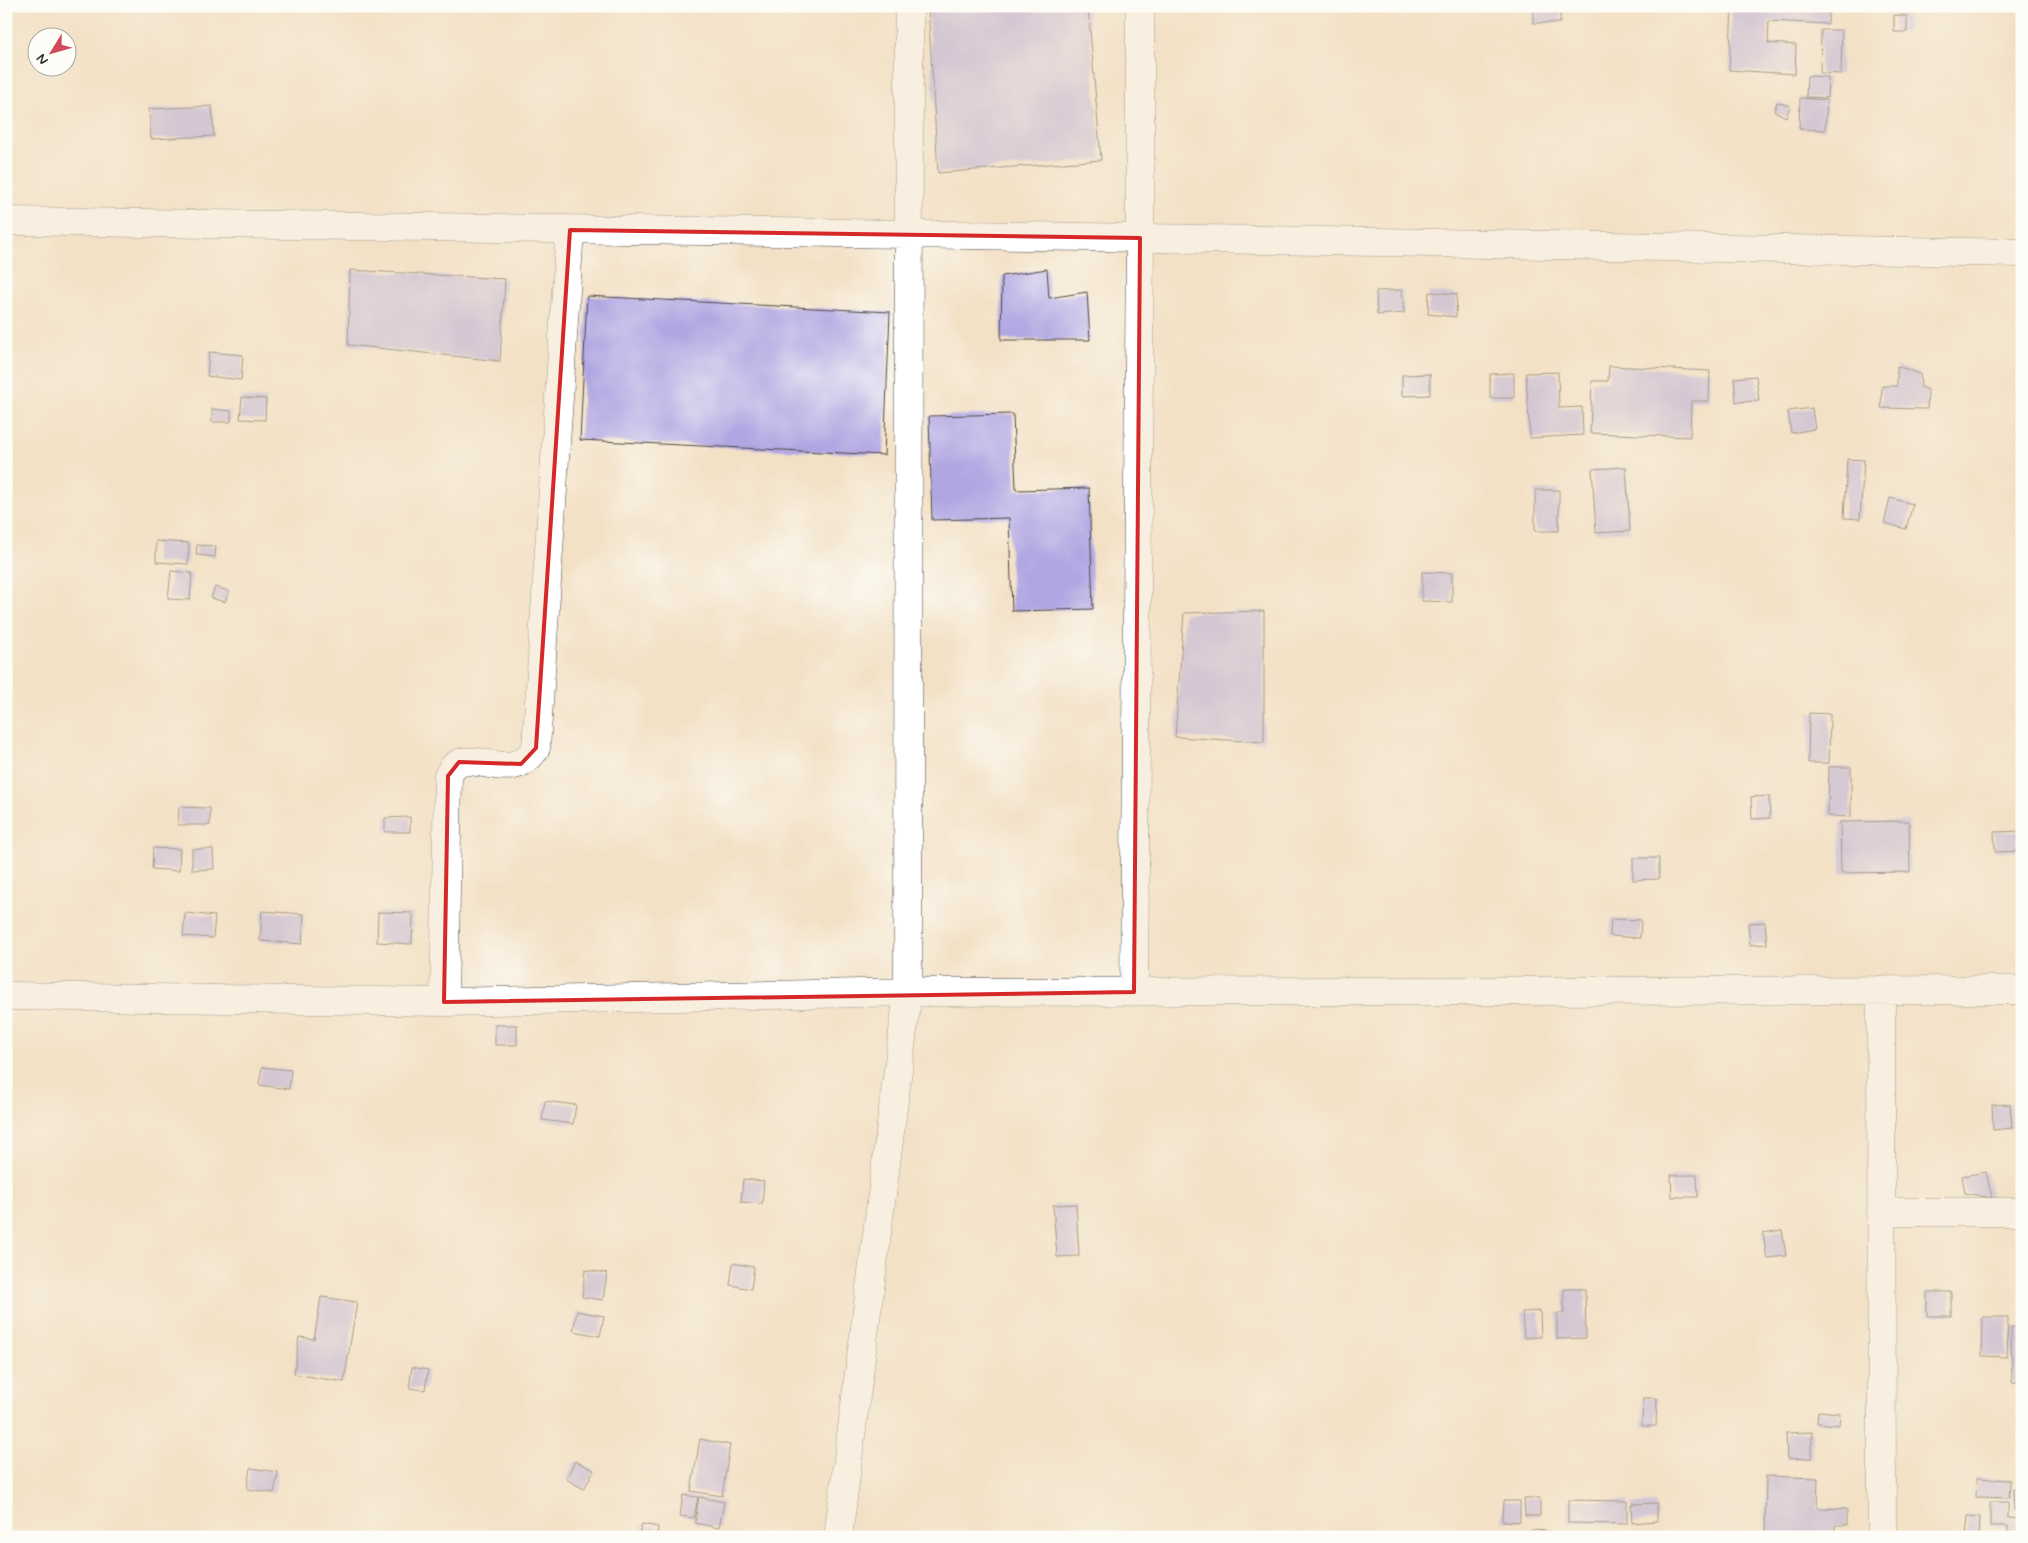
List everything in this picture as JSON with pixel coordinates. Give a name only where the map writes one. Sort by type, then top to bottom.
[{"type":"street","points":[[838,1537],[908,992],[909,6]]},
{"type":"street","points":[[1134,992],[1140,6]]},
{"type":"street","points":[[6,221],[2022,253]]},
{"type":"street","points":[[444,1002],[448,776],[452,767],[459,762],[468,761],[509,766],[521,764],[530,758],[536,748],[570,230]]},
{"type":"street","points":[[1881,990],[1882,1537]]},
{"type":"street","points":[[6,996],[444,1002],[908,992],[2022,990]]},
{"type":"street","points":[[1881,1212],[2022,1212]]},
{"type":"highlighted area","points":[[570,230],[1140,238],[1134,992],[444,1002],[448,776],[459,762],[521,764],[536,748]]},
{"type":"building","points":[[928,6],[1088,6],[1101,160],[938,173]]},
{"type":"building","points":[[1533,6],[1560,6],[1560,23],[1533,23]]},
{"type":"building","points":[[1732,6],[1829,6],[1828,24],[1769,21],[1768,43],[1796,45],[1795,74],[1729,70]]},
{"type":"building","points":[[1894,15],[1907,16],[1907,32],[1894,32]]},
{"type":"building","points":[[1821,30],[1842,30],[1841,74],[1820,73]]},
{"type":"building","points":[[1807,76],[1828,77],[1827,98],[1806,97]]},
{"type":"building","points":[[1800,98],[1827,100],[1825,130],[1799,129]]},
{"type":"building","points":[[1777,102],[1790,106],[1786,117],[1774,111]]},
{"type":"building","points":[[212,106],[214,136],[151,139],[149,109]]},
{"type":"building","points":[[1047,269],[1049,298],[1087,292],[1090,340],[1001,340],[1002,276]]},
{"type":"building","points":[[350,270],[505,279],[500,361],[348,345]]},
{"type":"building","points":[[1402,290],[1404,313],[1377,315],[1376,291]]},
{"type":"building","points":[[1429,292],[1457,294],[1456,317],[1428,314]]},
{"type":"building","points":[[587,296],[890,312],[884,455],[580,440]]},
{"type":"building","points":[[209,352],[243,355],[241,380],[207,376]]},
{"type":"building","points":[[1609,366],[1710,371],[1709,401],[1691,401],[1690,437],[1590,433],[1592,381],[1608,381]]},
{"type":"building","points":[[1897,366],[1920,374],[1921,387],[1928,390],[1927,409],[1881,408],[1882,386],[1897,386]]},
{"type":"building","points":[[1558,372],[1559,408],[1582,407],[1583,435],[1530,438],[1526,373]]},
{"type":"building","points":[[1514,373],[1514,398],[1490,398],[1490,374]]},
{"type":"building","points":[[1430,374],[1430,395],[1402,396],[1402,375]]},
{"type":"building","points":[[1756,376],[1759,401],[1736,402],[1734,378]]},
{"type":"building","points":[[242,397],[266,399],[265,420],[240,419]]},
{"type":"building","points":[[1812,408],[1815,429],[1791,433],[1788,411]]},
{"type":"building","points":[[212,409],[231,411],[231,422],[212,422]]},
{"type":"building","points":[[1013,414],[1016,490],[1089,488],[1093,609],[1012,611],[1009,518],[932,520],[929,416]]},
{"type":"building","points":[[1847,459],[1864,460],[1860,519],[1844,518]]},
{"type":"building","points":[[1626,467],[1630,531],[1596,533],[1592,469]]},
{"type":"building","points":[[1535,490],[1559,490],[1559,531],[1535,531]]},
{"type":"building","points":[[1890,498],[1913,504],[1906,529],[1884,523]]},
{"type":"building","points":[[156,541],[189,543],[188,564],[156,562]]},
{"type":"building","points":[[197,545],[216,546],[215,557],[196,555]]},
{"type":"building","points":[[171,571],[192,573],[190,600],[168,599]]},
{"type":"building","points":[[1422,572],[1452,573],[1452,602],[1422,601]]},
{"type":"building","points":[[215,587],[229,591],[225,602],[211,598]]},
{"type":"building","points":[[1264,611],[1264,742],[1175,737],[1184,613]]},
{"type":"building","points":[[1809,713],[1830,714],[1829,763],[1808,763]]},
{"type":"building","points":[[1829,767],[1851,767],[1851,817],[1828,816]]},
{"type":"building","points":[[1769,796],[1770,818],[1752,819],[1751,797]]},
{"type":"building","points":[[179,807],[210,808],[210,825],[178,825]]},
{"type":"building","points":[[410,817],[410,832],[385,832],[385,818]]},
{"type":"building","points":[[1909,821],[1910,872],[1841,873],[1840,822]]},
{"type":"building","points":[[2022,831],[2022,851],[1995,852],[1994,832]]},
{"type":"building","points":[[153,848],[180,849],[179,871],[152,869]]},
{"type":"building","points":[[192,849],[213,849],[214,869],[192,870]]},
{"type":"building","points":[[1633,858],[1659,858],[1659,879],[1633,880]]},
{"type":"building","points":[[262,911],[304,914],[302,944],[260,941]]},
{"type":"building","points":[[378,912],[413,913],[412,944],[377,942]]},
{"type":"building","points":[[185,913],[215,916],[213,938],[183,936]]},
{"type":"building","points":[[1611,919],[1641,920],[1640,938],[1610,936]]},
{"type":"building","points":[[1765,922],[1767,944],[1750,945],[1748,923]]},
{"type":"building","points":[[495,1025],[517,1025],[517,1045],[495,1045]]},
{"type":"building","points":[[262,1067],[291,1070],[289,1089],[259,1085]]},
{"type":"building","points":[[545,1101],[576,1105],[573,1124],[542,1120]]},
{"type":"building","points":[[2010,1104],[2012,1128],[1993,1130],[1992,1105]]},
{"type":"building","points":[[1986,1172],[1992,1198],[1965,1193],[1962,1176]]},
{"type":"building","points":[[1671,1175],[1697,1175],[1698,1197],[1672,1197]]},
{"type":"building","points":[[743,1179],[764,1181],[762,1204],[741,1202]]},
{"type":"building","points":[[1076,1204],[1079,1256],[1057,1257],[1053,1205]]},
{"type":"building","points":[[1782,1230],[1786,1256],[1767,1258],[1763,1233]]},
{"type":"building","points":[[733,1263],[754,1267],[751,1289],[730,1285]]},
{"type":"building","points":[[585,1270],[607,1273],[603,1300],[582,1297]]},
{"type":"building","points":[[1564,1289],[1585,1289],[1586,1338],[1557,1339],[1557,1313],[1564,1313]]},
{"type":"building","points":[[1927,1292],[1951,1292],[1951,1316],[1927,1316]]},
{"type":"building","points":[[321,1297],[357,1302],[344,1382],[294,1374],[299,1337],[314,1339]]},
{"type":"building","points":[[577,1311],[604,1316],[600,1336],[573,1331]]},
{"type":"building","points":[[1540,1311],[1541,1337],[1524,1338],[1522,1312]]},
{"type":"building","points":[[1983,1317],[2008,1317],[2007,1357],[1982,1356]]},
{"type":"building","points":[[2011,1327],[2022,1327],[2022,1382],[2012,1382]]},
{"type":"building","points":[[412,1367],[428,1370],[425,1390],[409,1388]]},
{"type":"building","points":[[1643,1398],[1657,1398],[1656,1426],[1642,1426]]},
{"type":"building","points":[[1818,1411],[1840,1413],[1839,1425],[1817,1423]]},
{"type":"building","points":[[1812,1432],[1812,1458],[1787,1459],[1786,1433]]},
{"type":"building","points":[[700,1439],[730,1445],[722,1496],[691,1491]]},
{"type":"building","points":[[575,1461],[594,1470],[584,1489],[566,1479]]},
{"type":"building","points":[[250,1468],[278,1472],[274,1493],[247,1489]]},
{"type":"building","points":[[1766,1476],[1818,1478],[1817,1508],[1847,1509],[1847,1525],[1835,1525],[1835,1537],[1765,1535]]},
{"type":"building","points":[[1977,1478],[2010,1480],[2009,1498],[1976,1497]]},
{"type":"building","points":[[2013,1489],[2022,1489],[2022,1510],[2014,1510]]},
{"type":"building","points":[[683,1495],[698,1497],[694,1518],[680,1516]]},
{"type":"building","points":[[699,1497],[724,1502],[719,1528],[695,1523]]},
{"type":"building","points":[[1524,1498],[1540,1498],[1540,1516],[1525,1516]]},
{"type":"building","points":[[1568,1500],[1627,1501],[1627,1524],[1568,1523]]},
{"type":"building","points":[[1503,1501],[1520,1501],[1520,1522],[1502,1521]]},
{"type":"building","points":[[1990,1502],[2008,1502],[2008,1518],[2022,1519],[2022,1537],[2008,1537],[2008,1526],[1990,1526]]},
{"type":"building","points":[[1657,1503],[1657,1521],[1632,1523],[1631,1504]]},
{"type":"building","points":[[1968,1516],[1980,1517],[1979,1537],[1966,1537]]},
{"type":"building","points":[[642,1524],[658,1527],[657,1537],[639,1536]]},
{"type":"building","points":[[1531,1530],[1549,1531],[1549,1537],[1531,1537]]}]
